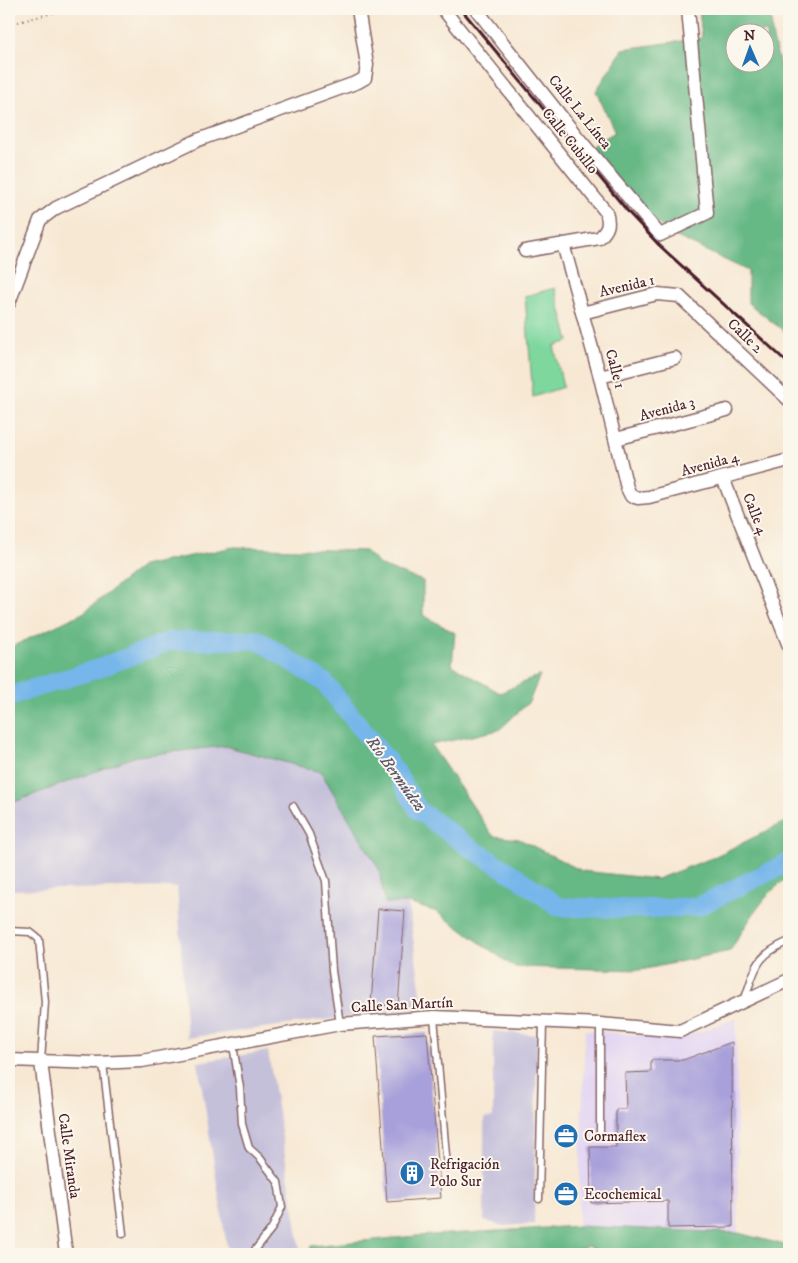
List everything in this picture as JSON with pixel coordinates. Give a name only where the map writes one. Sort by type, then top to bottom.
[{"type":"street","points":[[9,303],[40,220],[56,208],[198,140],[365,78],[367,65],[358,9]]},
{"type":"street","name":"Calle Cubillo","points":[[443,9],[606,212],[609,222],[607,231],[599,238],[525,251]]},
{"type":"street","name":"Calle La Línea","points":[[476,9],[575,134],[660,235],[707,213],[688,9]]},
{"type":"street","name":"Calle 1","points":[[562,244],[600,377],[627,488],[631,496],[638,498]]},
{"type":"street","name":"Avenida 1","points":[[582,313],[657,294],[679,296]]},
{"type":"street","name":"Calle 2","points":[[679,296],[789,400]]},
{"type":"street","points":[[600,377],[675,358]]},
{"type":"street","name":"Avenida 3","points":[[616,439],[727,410]]},
{"type":"street","name":"Avenida 4","points":[[638,498],[789,460]]},
{"type":"street","name":"Calle 4","points":[[723,478],[789,646]]},
{"type":"street","name":"Calle San Martín","points":[[9,1060],[103,1063],[142,1061],[340,1024],[434,1017],[600,1024],[680,1031],[789,980]]},
{"type":"street","name":"Calle Miranda","points":[[40,1062],[66,1254]]},
{"type":"lane","points":[[294,806],[309,834],[326,881],[332,971],[340,1024]]},
{"type":"lane","points":[[9,931],[30,932],[39,939],[45,1002],[40,1062]]},
{"type":"lane","points":[[744,1002],[761,958],[771,950],[789,941]]},
{"type":"lane","points":[[434,1017],[447,1167]]},
{"type":"lane","points":[[539,1199],[543,1022]]},
{"type":"lane","points":[[600,1024],[600,1136]]},
{"type":"lane","points":[[233,1045],[240,1088],[242,1124],[249,1148],[260,1158],[278,1182],[282,1207],[272,1228],[252,1254]]},
{"type":"lane","points":[[103,1063],[123,1234]]},
{"type":"path","points":[[18,22],[68,9]]},
{"type":"shaded area","points":[[225,746],[321,772],[380,869],[385,903],[408,903],[423,1007],[187,1038],[177,887],[9,890],[9,804],[136,756]]},
{"type":"shaded area","points":[[736,1019],[738,1233],[578,1226],[585,1030],[677,1039]]},
{"type":"shaded area","points":[[493,1031],[537,1035],[534,1224],[504,1226],[484,1221],[484,1118],[493,1117]]},
{"type":"shaded area","points":[[268,1051],[301,1254],[228,1254],[198,1062]]},
{"type":"green space","points":[[699,9],[771,9],[772,22],[726,22],[726,72],[776,72],[776,50],[789,99],[789,335],[748,303],[748,271],[673,235],[647,215],[590,147],[615,132],[596,91],[623,49],[702,38]]},
{"type":"green space","points":[[555,288],[569,341],[554,346],[563,387],[533,397],[525,296]]},
{"type":"green space","points":[[234,547],[365,551],[381,566],[423,581],[423,615],[455,633],[452,665],[500,693],[540,675],[529,702],[499,730],[431,745],[493,836],[519,839],[582,871],[657,879],[712,858],[789,820],[789,880],[781,883],[764,899],[730,951],[641,970],[514,967],[437,912],[408,903],[385,903],[379,869],[321,772],[225,746],[136,756],[9,804],[9,648],[83,613],[142,566]]},
{"type":"green space","points":[[578,1226],[738,1233],[789,1246],[789,1254],[604,1254],[588,1246],[566,1254],[309,1254],[311,1246],[416,1236]]},
{"type":"building","points":[[378,909],[405,911],[398,1006],[371,1004]]},
{"type":"building","points":[[427,1033],[441,1198],[387,1202],[375,1036]]},
{"type":"building","points":[[732,1042],[733,1227],[668,1228],[668,1201],[591,1203],[590,1147],[616,1147],[616,1109],[626,1109],[625,1073],[651,1072],[651,1060],[683,1060]]},
{"type":"waterway","name":"Río Bermúdez","points":[[9,696],[97,669],[170,641],[258,640],[324,682],[396,772],[418,810],[466,845],[517,877],[559,907],[638,909],[697,907],[789,862]]},
{"type":"railway","points":[[461,9],[630,214],[659,245],[789,364]]},
{"type":"place","name":"Cormaflex","points":[[566,1136]]},
{"type":"place","name":"Refrigación Polo Sur","points":[[412,1173]]},
{"type":"place","name":"Ecochemical","points":[[566,1194]]}]
